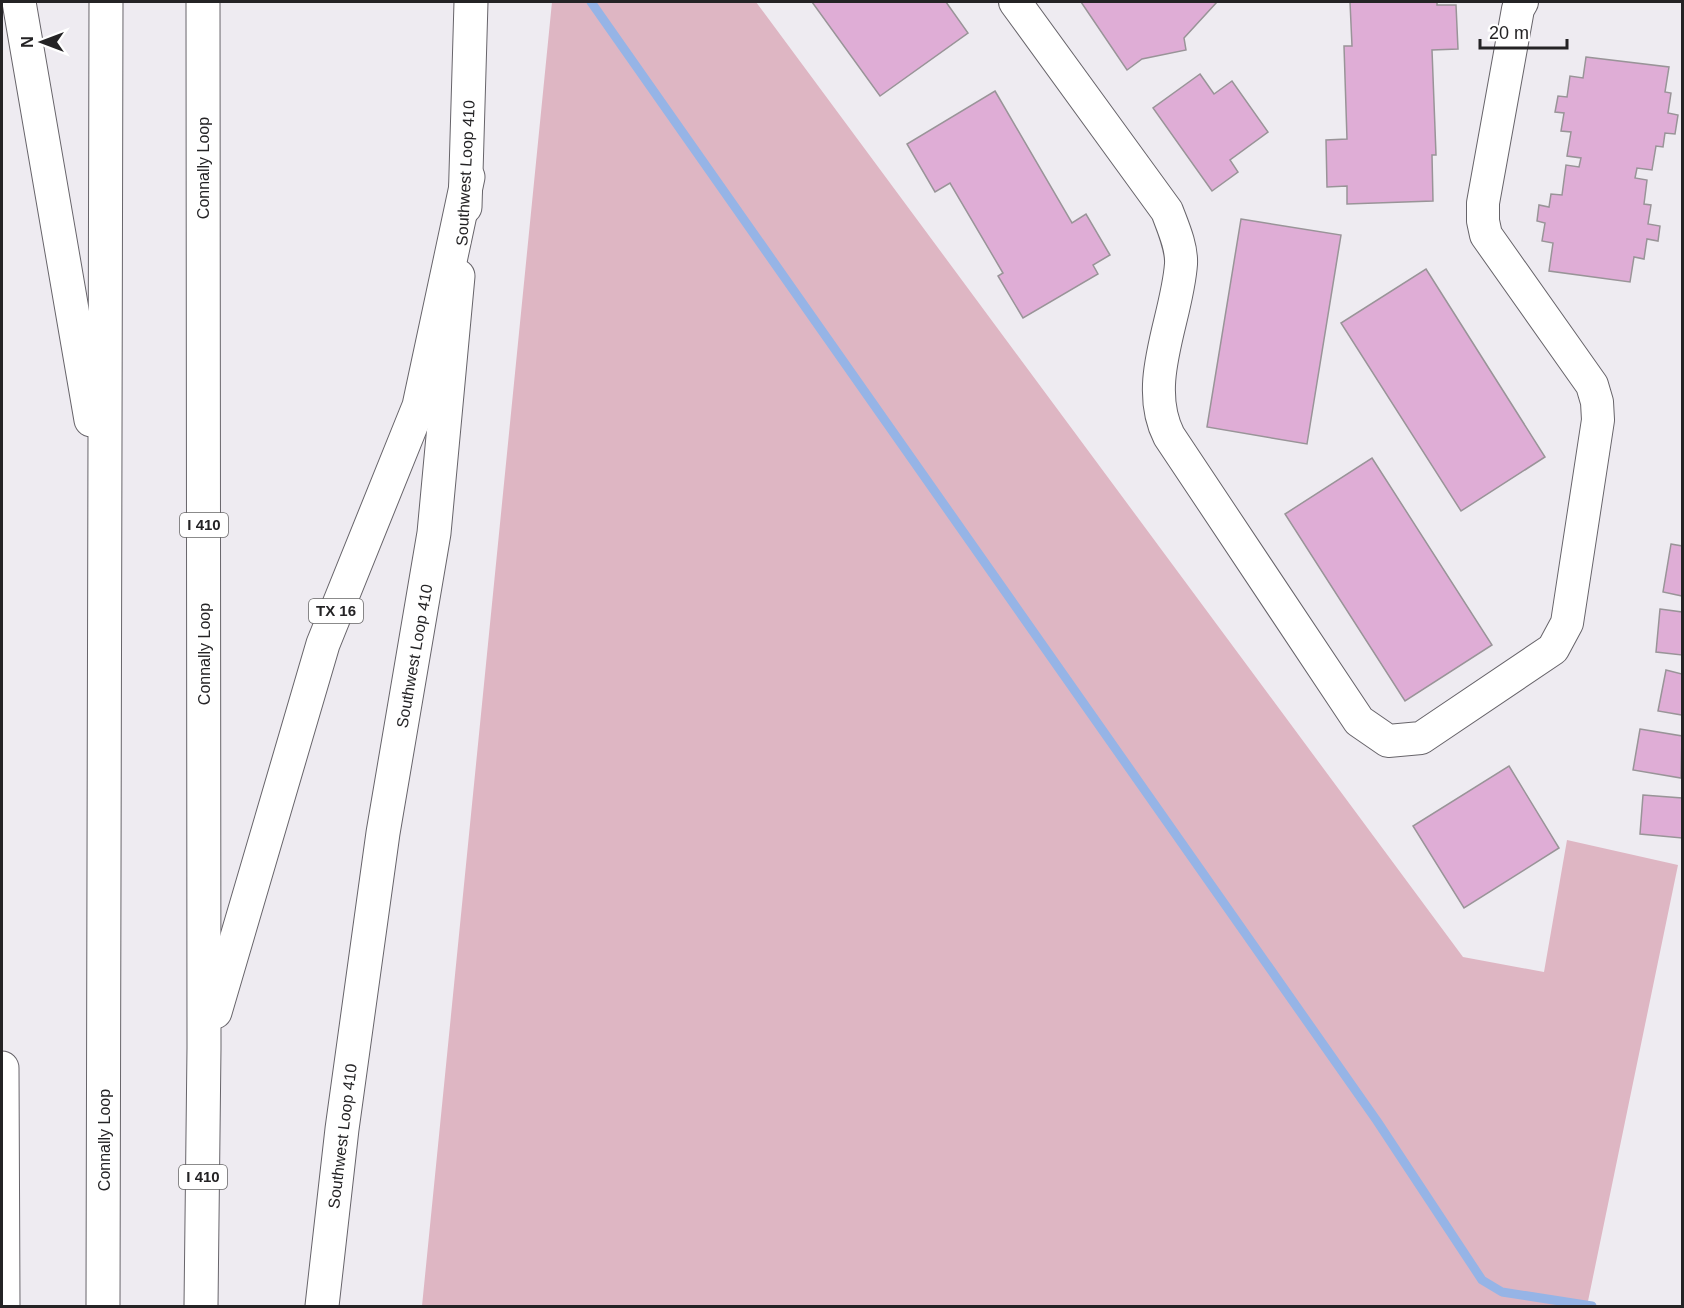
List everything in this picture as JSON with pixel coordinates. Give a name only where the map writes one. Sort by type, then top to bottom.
[{"type":"main road","points":[[19,2],[106,512]]},
{"type":"main road","name":"Connally Loop","points":[[103,1306],[106,2]]},
{"type":"main road","name":"Connally Loop","points":[[201,1306],[204,1048],[203,2]]},
{"type":"main road","name":"Southwest Loop 410","points":[[322,1306],[342,1129],[383,833],[434,533],[468,177],[471,2]]},
{"type":"main road","name":"TX 16","points":[[204,1048],[323,644],[419,406],[468,177]]},
{"type":"main road","points":[[2,1068],[3,1306]]},
{"type":"lane","points":[[1015,2],[1167,211],[1173,226],[1181,263],[1158,393],[1162,421],[1169,436],[1359,721],[1388,741],[1421,738],[1553,649],[1568,623],[1598,420],[1597,402],[1592,385],[1486,235],[1483,221],[1483,203],[1495,135],[1518,9],[1522,2]]},
{"type":"shaded area","points":[[552,2],[756,2],[1463,957],[1544,972],[1567,840],[1678,865],[1587,1306],[422,1306]]},
{"type":"building","points":[[812,2],[946,2],[968,33],[880,96]]},
{"type":"building","points":[[1081,2],[1217,2],[1184,38],[1186,50],[1142,59],[1127,70]]},
{"type":"building","points":[[1350,2],[1437,2],[1437,5],[1456,5],[1458,49],[1432,50],[1436,155],[1432,155],[1433,201],[1347,204],[1347,186],[1327,187],[1326,140],[1347,139],[1344,46],[1352,46]]},
{"type":"building","points":[[1586,57],[1669,67],[1665,92],[1671,93],[1668,113],[1678,115],[1675,134],[1665,133],[1663,147],[1656,146],[1652,170],[1637,168],[1635,178],[1647,180],[1644,204],[1651,205],[1648,224],[1660,226],[1658,241],[1647,239],[1644,259],[1634,257],[1630,282],[1549,271],[1553,243],[1542,241],[1545,223],[1537,221],[1539,205],[1549,207],[1551,194],[1562,195],[1566,165],[1579,167],[1581,158],[1567,156],[1571,132],[1561,131],[1564,113],[1555,112],[1558,96],[1567,97],[1570,76],[1583,78]]},
{"type":"building","points":[[1200,74],[1214,94],[1232,81],[1268,132],[1230,160],[1238,172],[1212,191],[1153,108]]},
{"type":"building","points":[[995,91],[1072,223],[1086,214],[1110,255],[1093,265],[1098,274],[1023,318],[998,276],[1003,273],[950,183],[935,192],[907,144]]},
{"type":"building","points":[[1241,219],[1341,235],[1307,444],[1207,427]]},
{"type":"building","points":[[1426,269],[1545,457],[1461,511],[1341,323]]},
{"type":"building","points":[[1372,458],[1492,645],[1405,701],[1285,514]]},
{"type":"building","points":[[1671,544],[1682,546],[1682,596],[1663,592]]},
{"type":"building","points":[[1660,609],[1682,612],[1682,655],[1656,652]]},
{"type":"building","points":[[1666,670],[1682,674],[1682,715],[1658,711]]},
{"type":"building","points":[[1640,729],[1682,736],[1681,778],[1633,770]]},
{"type":"building","points":[[1509,766],[1559,848],[1464,908],[1413,826]]},
{"type":"building","points":[[1643,795],[1682,798],[1682,838],[1640,834]]},
{"type":"waterway","points":[[591,2],[1377,1121],[1482,1280],[1502,1292],[1592,1306]]}]
